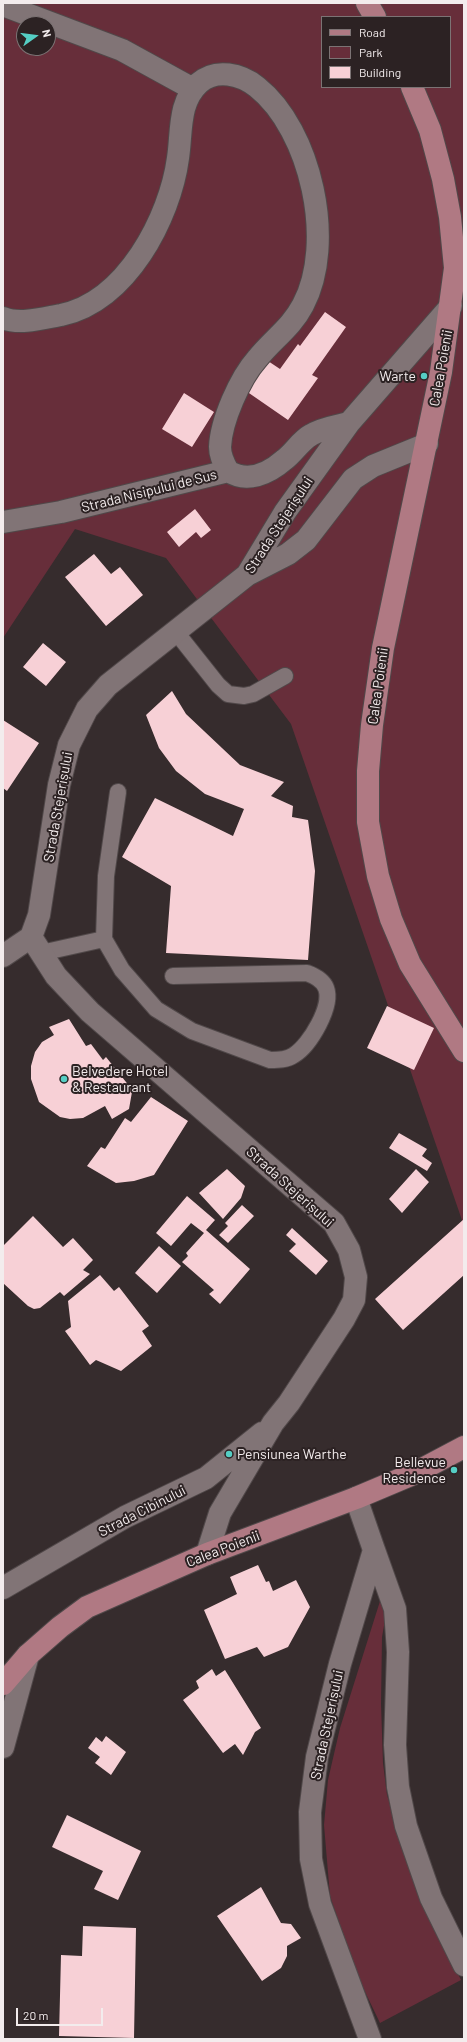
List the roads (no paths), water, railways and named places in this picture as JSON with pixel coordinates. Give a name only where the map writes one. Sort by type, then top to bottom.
[{"type":"main road","points":[[367,3],[374,16]]},
{"type":"main road","points":[[412,88],[430,130],[443,179],[450,217],[455,268],[451,306]]},
{"type":"main road","name":"Calea Poienii","points":[[451,306],[427,444],[383,648],[372,725],[368,771],[368,822],[378,876],[391,919],[410,964],[464,1051]]},
{"type":"main road","name":"Calea Poienii","points":[[3,1684],[28,1655],[60,1627],[87,1607],[207,1554],[356,1498],[413,1474],[464,1447]]},
{"type":"street","points":[[3,5],[122,50],[193,89]]},
{"type":"street","points":[[3,318],[8,320],[34,320],[74,312],[106,293],[134,265],[154,231],[170,195],[178,158],[180,120],[193,89],[202,80],[214,75],[229,74],[243,78],[256,86],[270,98],[285,120],[299,145],[309,172],[317,212],[314,273],[305,302],[293,322],[256,359],[242,379],[233,398],[220,448],[222,460],[228,471]]},
{"type":"street","name":"Strada Stejerișului","points":[[207,1554],[220,1513],[273,1424],[289,1403],[344,1319],[354,1300],[356,1277],[349,1250],[334,1223],[90,1012],[56,976],[36,945],[39,915],[59,785],[69,745],[87,709],[108,685],[247,575],[285,512],[349,423],[451,306]]},
{"type":"street","name":"Strada Nisipului de Sus","points":[[3,522],[61,512],[228,471],[235,476],[243,478],[264,473],[284,461],[311,435],[324,429],[349,423]]},
{"type":"street","points":[[247,575],[288,554],[306,540],[353,479],[373,466],[427,444]]},
{"type":"street","points":[[3,956],[36,945]]},
{"type":"street","name":"Strada Cibinului","points":[[3,1588],[125,1517],[206,1478],[273,1424]]},
{"type":"street","points":[[356,1498],[395,1608],[398,1652],[395,1746],[398,1787],[406,1826],[431,1898],[464,1965]]},
{"type":"street","name":"Strada Stejerișului","points":[[370,2039],[320,1904],[311,1859],[310,1812],[317,1757],[340,1664],[374,1550]]},
{"type":"street","points":[[3,1747],[28,1655]]},
{"type":"lane","points":[[176,632],[218,685],[228,694],[244,696],[253,694],[285,676]]},
{"type":"lane","points":[[118,792],[106,876],[104,939],[122,970],[156,1008],[192,1031],[270,1060],[281,1060],[294,1055],[307,1043],[320,1024],[328,997],[326,987],[317,977],[307,973],[173,976]]},
{"type":"lane","points":[[36,945],[104,939]]},
{"type":"place","name":"Warte","points":[[424,376]]},
{"type":"place","name":"Belvedere Hotel & Restaurant","points":[[64,1079]]},
{"type":"place","name":"Pensiunea Warthe","points":[[229,1454]]},
{"type":"place","name":"Bellevue Residence","points":[[454,1470]]}]
